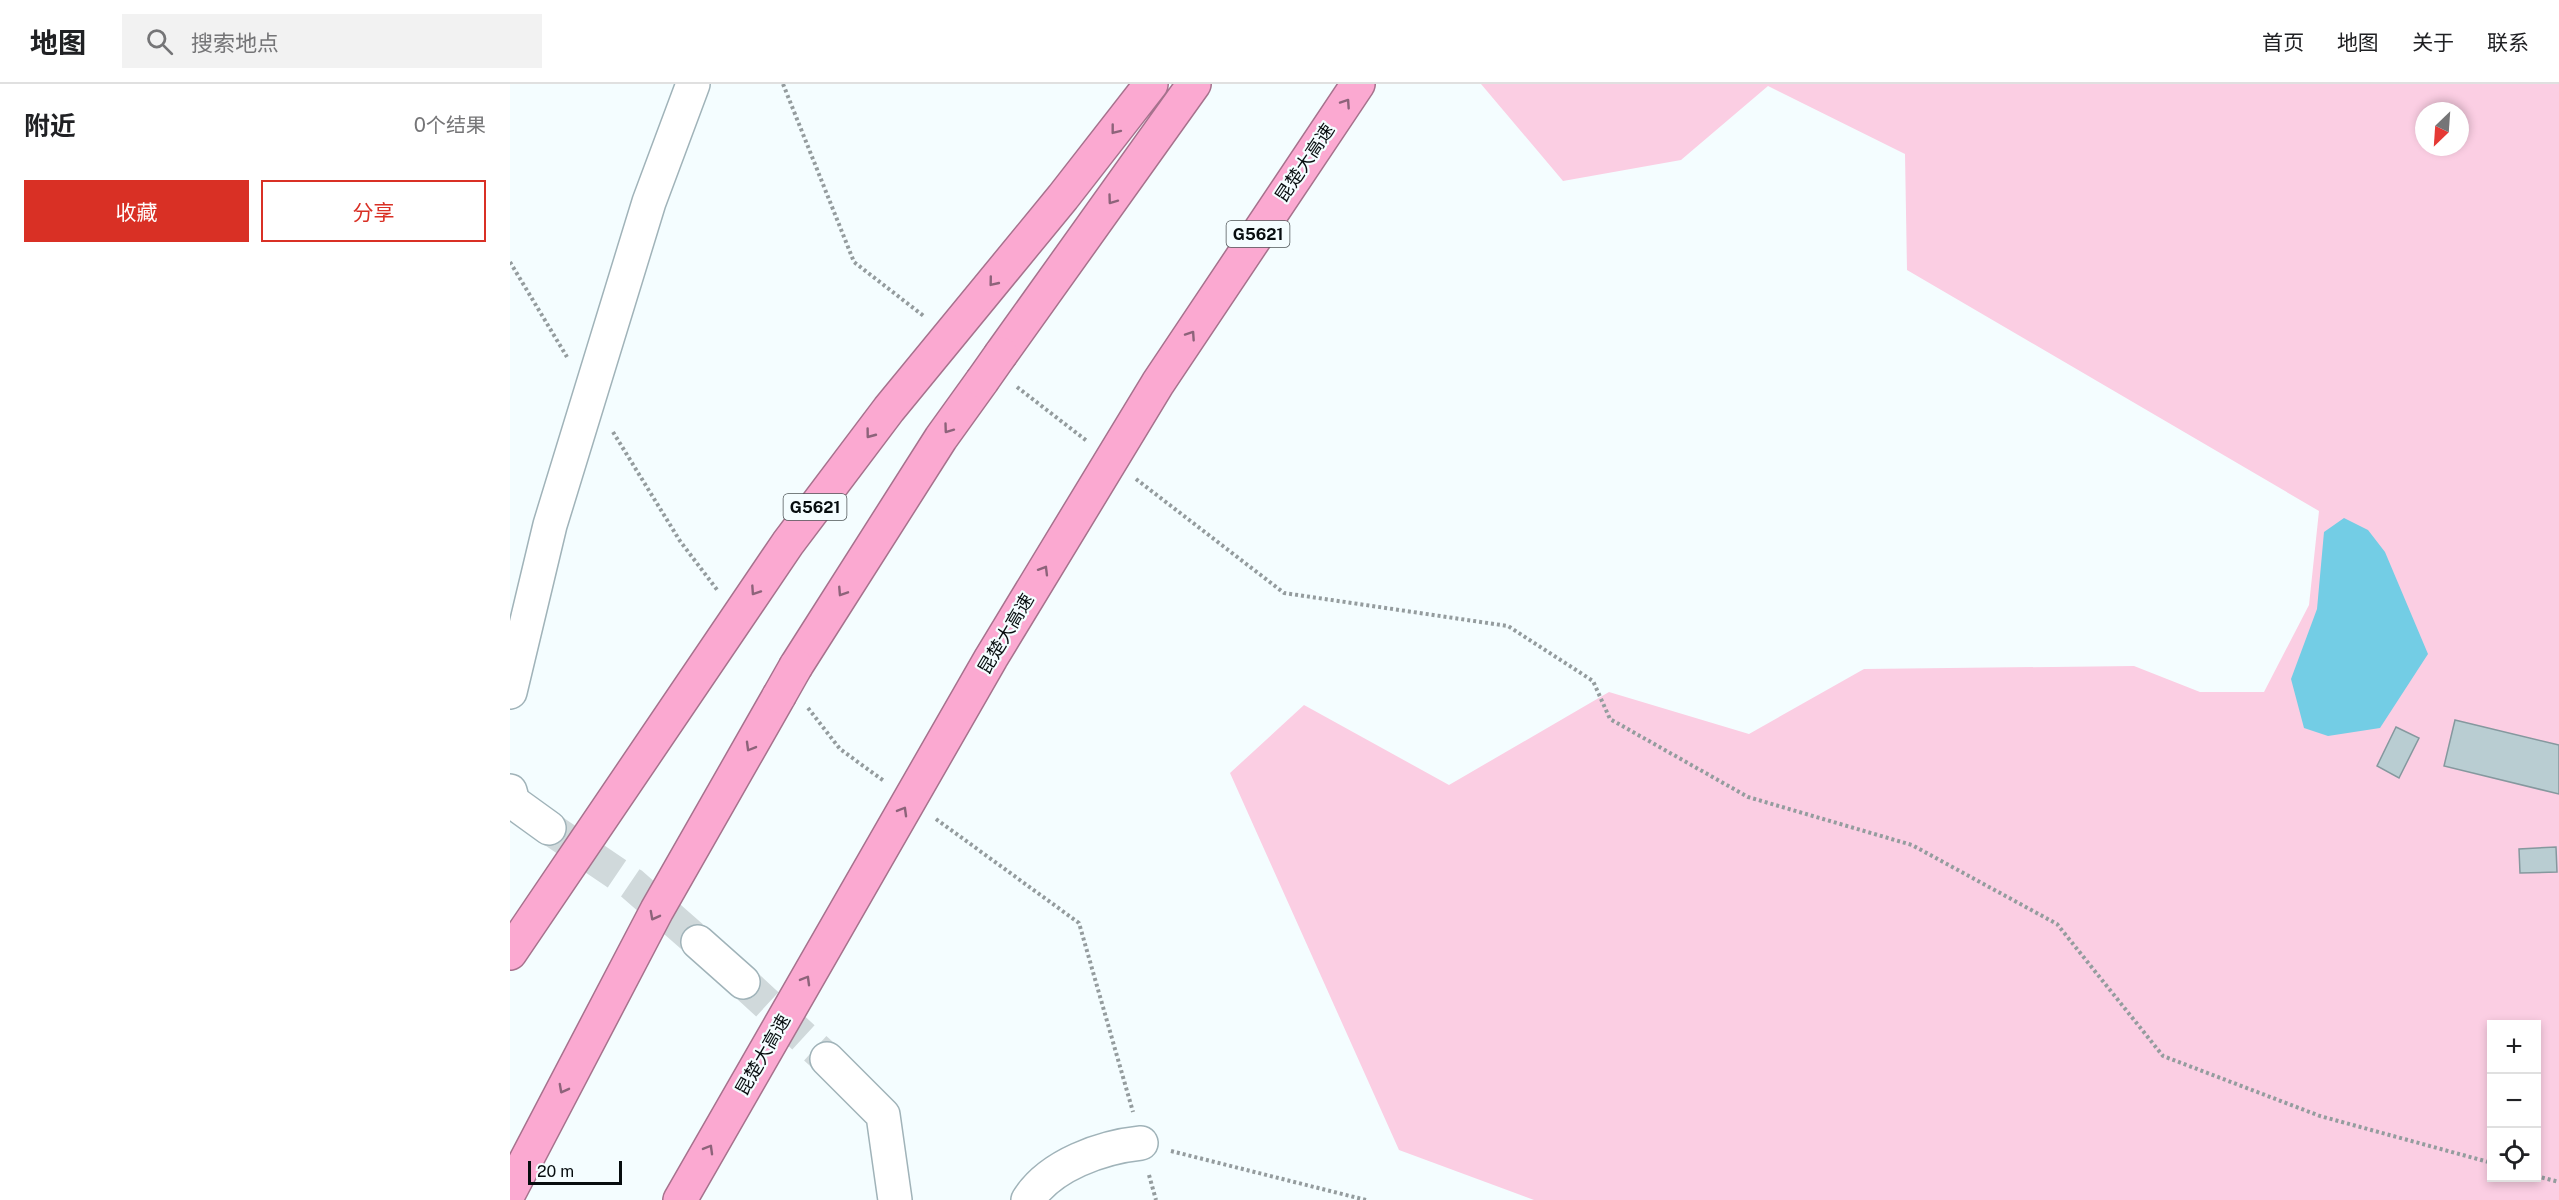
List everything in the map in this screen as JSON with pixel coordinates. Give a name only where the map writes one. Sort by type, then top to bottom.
[{"type":"highway","name":"G5621","points":[[510,953],[788,543],[889,409],[1064,197],[1151,84]]},
{"type":"highway","points":[[510,1191],[657,910],[792,700],[796,666],[941,438],[999,373],[1194,84]]},
{"type":"highway","name":"昆楚大高速","points":[[680,1200],[1003,638],[1158,383],[1358,84]]},
{"type":"lane","points":[[510,692],[550,525],[650,202],[693,84]]},
{"type":"lane","points":[[511,799],[549,828]]},
{"type":"lane","points":[[698,942],[743,982]]},
{"type":"lane","points":[[827,1059],[883,1115],[895,1200]]},
{"type":"lane","points":[[1028,1200],[1033,1191],[1072,1161],[1123,1145],[1141,1143]]},
{"type":"path","points":[[783,84],[854,262],[932,322]]},
{"type":"path","points":[[999,373],[1095,447]]},
{"type":"path","points":[[1128,473],[1284,593],[1508,626],[1593,681],[1610,719],[1748,797],[1912,845],[2056,924],[2163,1056],[2320,1116],[2487,1162]]},
{"type":"path","points":[[792,700],[840,749],[892,787]]},
{"type":"path","points":[[927,812],[1079,923],[1141,1143],[1366,1200]]},
{"type":"path","points":[[2541,1177],[2559,1182]]},
{"type":"shaded area","points":[[1481,84],[2559,84],[2559,1200],[1534,1200],[1399,1150],[1230,773],[1304,705],[1449,785],[1609,692],[1749,734],[1864,669],[2134,666],[2200,692],[2264,692],[2309,605],[2319,511],[1907,270],[1905,154],[1768,86],[1681,160],[1563,181]]},
{"type":"water","points":[[2344,518],[2368,530],[2385,552],[2428,654],[2380,728],[2328,736],[2304,728],[2291,679],[2317,609],[2324,532]]},
{"type":"building","points":[[2455,720],[2559,745],[2559,794],[2444,766]]},
{"type":"building","points":[[2396,727],[2419,738],[2399,778],[2377,766]]},
{"type":"building","points":[[2556,847],[2557,872],[2520,873],[2519,849]]},
{"type":"tunnel","points":[[549,828],[632,884],[698,942]]},
{"type":"tunnel","points":[[743,982],[827,1059]]}]
